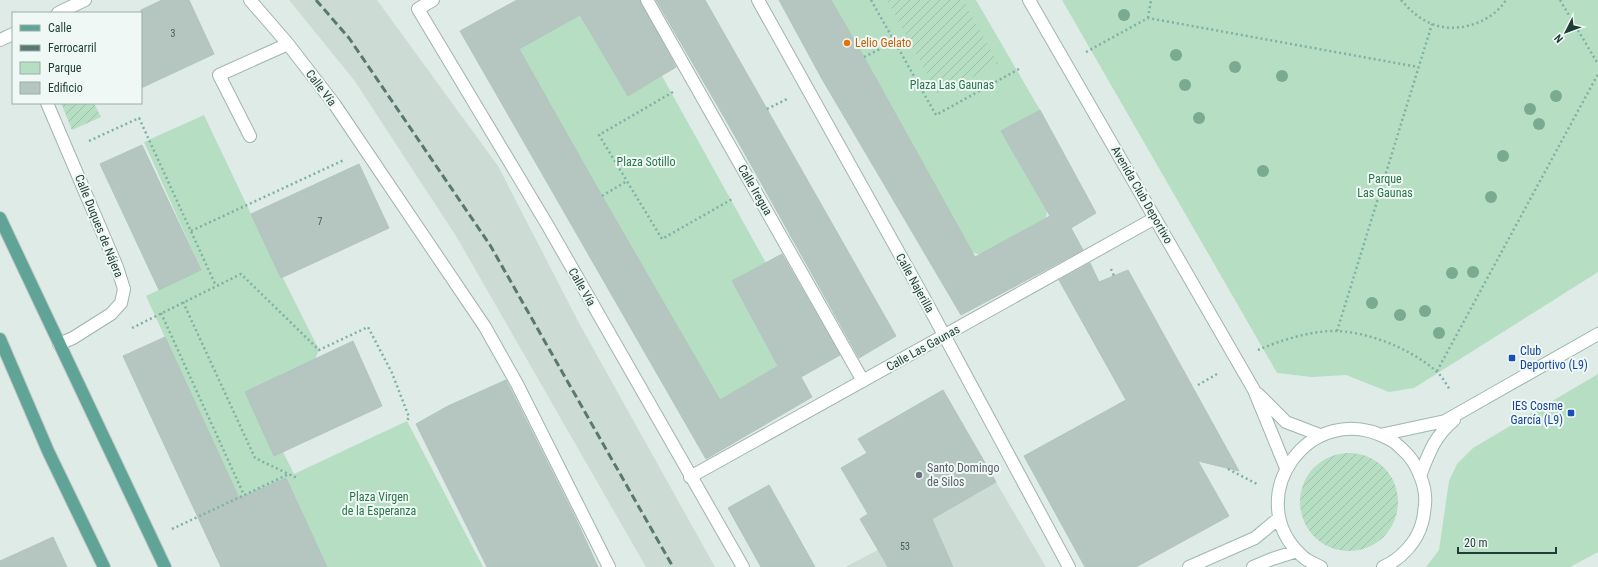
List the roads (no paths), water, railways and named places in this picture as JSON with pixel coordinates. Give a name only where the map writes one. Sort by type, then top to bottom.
[{"type":"main road","points":[[0,218],[152,538],[164,567]]},
{"type":"main road","points":[[0,339],[48,451],[104,567]]},
{"type":"street","points":[[60,12],[85,0]]},
{"type":"street","name":"Calle Vía","points":[[250,0],[288,44],[334,105],[485,327],[518,384],[609,567]]},
{"type":"street","name":"Calle Vía","points":[[433,0],[418,9],[548,226],[690,477],[743,567]]},
{"type":"street","name":"Calle Iregua","points":[[647,0],[864,381]]},
{"type":"street","name":"Calle Najerilla","points":[[758,0],[944,336],[1069,567]]},
{"type":"street","name":"Avenida Club Deportivo","points":[[1030,0],[1254,390],[1286,468]]},
{"type":"street","points":[[0,40],[12,34]]},
{"type":"street","points":[[250,136],[219,75],[288,44]]},
{"type":"street","name":"Calle Duques de Nájera","points":[[47,104],[117,267],[124,289],[121,303],[111,314],[73,338],[59,344]]},
{"type":"street","name":"Calle Las Gaunas","points":[[690,477],[1155,218]]},
{"type":"street","points":[[1380,435],[1445,422],[1598,334]]},
{"type":"street","name":"Avenida Club Deportivo","points":[[1254,390],[1286,422],[1320,435]]},
{"type":"street","points":[[1420,476],[1431,446],[1448,425],[1464,410]]},
{"type":"street","points":[[1321,567],[1303,557],[1288,538],[1279,518],[1278,495],[1286,468],[1301,448],[1320,435],[1344,428],[1368,430],[1390,439],[1409,455],[1420,476],[1426,500],[1422,524],[1411,545],[1390,565]]},
{"type":"street","points":[[1189,567],[1255,538],[1279,518]]},
{"type":"street","points":[[1254,567],[1272,559],[1298,551]]},
{"type":"railway","points":[[316,0],[349,38],[490,245],[673,567]]},
{"type":"place","name":"Lelio Gelato","points":[[847,43]]},
{"type":"place","name":"Club Deportivo (L9)","points":[[1512,358]]},
{"type":"place","name":"IES Cosme García (L9)","points":[[1571,413]]},
{"type":"place","name":"Santo Domingo de Silos","points":[[919,475]]},
{"type":"park label","name":"Plaza Las Gaunas","points":[[952,85]]},
{"type":"park label","name":"Plaza Sotillo","points":[[646,162]]},
{"type":"park label","name":"Parque Las Gaunas","points":[[1385,186]]},
{"type":"park label","name":"Plaza Virgen de la Esperanza","points":[[379,504]]}]
